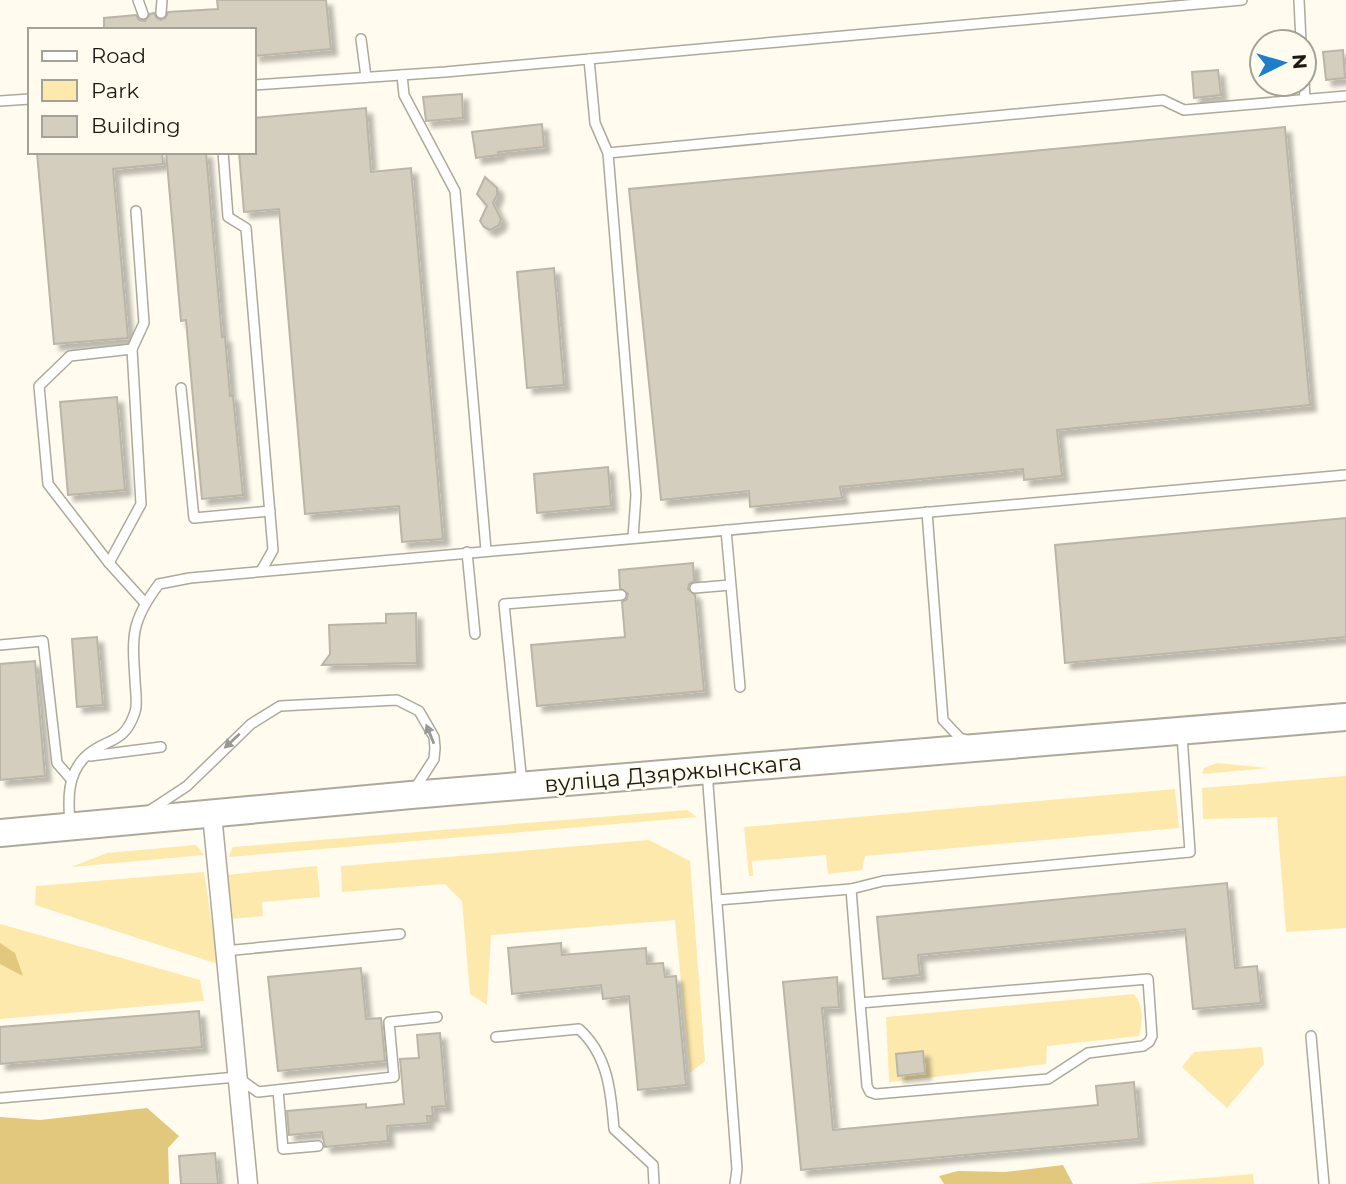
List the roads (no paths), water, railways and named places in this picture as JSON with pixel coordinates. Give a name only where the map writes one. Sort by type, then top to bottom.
[{"type":"main road","name":"вуліца Дзяржынскага","points":[[0,833],[707,769],[1346,717]]},
{"type":"street","points":[[212,814],[248,1184]]},
{"type":"lane","points":[[138,0],[143,14]]},
{"type":"lane","points":[[162,0],[162,13]]},
{"type":"lane","points":[[256,85],[589,59],[1242,0]]},
{"type":"lane","points":[[1299,0],[1300,28]]},
{"type":"lane","points":[[361,38],[366,77]]},
{"type":"lane","points":[[589,59],[594,124],[608,153],[636,495],[632,538]]},
{"type":"lane","points":[[402,75],[404,95],[455,191],[486,551]]},
{"type":"lane","points":[[608,153],[1163,100],[1184,110],[1346,96]]},
{"type":"lane","points":[[0,102],[28,99]]},
{"type":"lane","points":[[223,154],[228,218],[246,228],[273,550],[261,571]]},
{"type":"lane","points":[[109,563],[141,504],[132,349],[144,323],[136,211]]},
{"type":"lane","points":[[132,349],[70,356],[39,386],[48,484],[109,563],[145,603]]},
{"type":"lane","points":[[181,388],[194,518],[270,510]]},
{"type":"lane","points":[[71,826],[68,804],[71,779],[85,757],[125,733],[136,709],[132,638],[142,607],[159,584],[190,578],[467,552],[1346,475]]},
{"type":"lane","points":[[927,512],[943,720],[960,738],[992,746]]},
{"type":"lane","points":[[726,530],[740,687]]},
{"type":"lane","points":[[467,552],[475,634]]},
{"type":"lane","points":[[695,588],[730,585]]},
{"type":"lane","points":[[522,785],[504,604],[621,595]]},
{"type":"lane","points":[[0,645],[43,641],[57,763],[71,779]]},
{"type":"lane","points":[[134,821],[187,786],[251,724],[280,706],[397,700],[419,711],[434,737],[435,759],[411,795]]},
{"type":"lane","points":[[717,900],[850,889],[883,881],[1190,852],[1182,730]]},
{"type":"lane","points":[[85,757],[161,747]]},
{"type":"lane","points":[[707,769],[737,1169],[735,1184]]},
{"type":"lane","points":[[850,889],[867,1086],[870,1092],[876,1094],[1048,1079],[1088,1053],[1143,1046],[1152,1036],[1148,979],[860,1003]]},
{"type":"lane","points":[[224,951],[400,934]]},
{"type":"lane","points":[[0,1098],[237,1077],[258,1092],[394,1077],[389,1022],[437,1017]]},
{"type":"lane","points":[[496,1037],[579,1029],[592,1040],[600,1055],[611,1092],[614,1129],[653,1165],[654,1184]]},
{"type":"lane","points":[[1311,1036],[1324,1184]]},
{"type":"lane","points":[[278,1090],[284,1149],[318,1146]]}]
